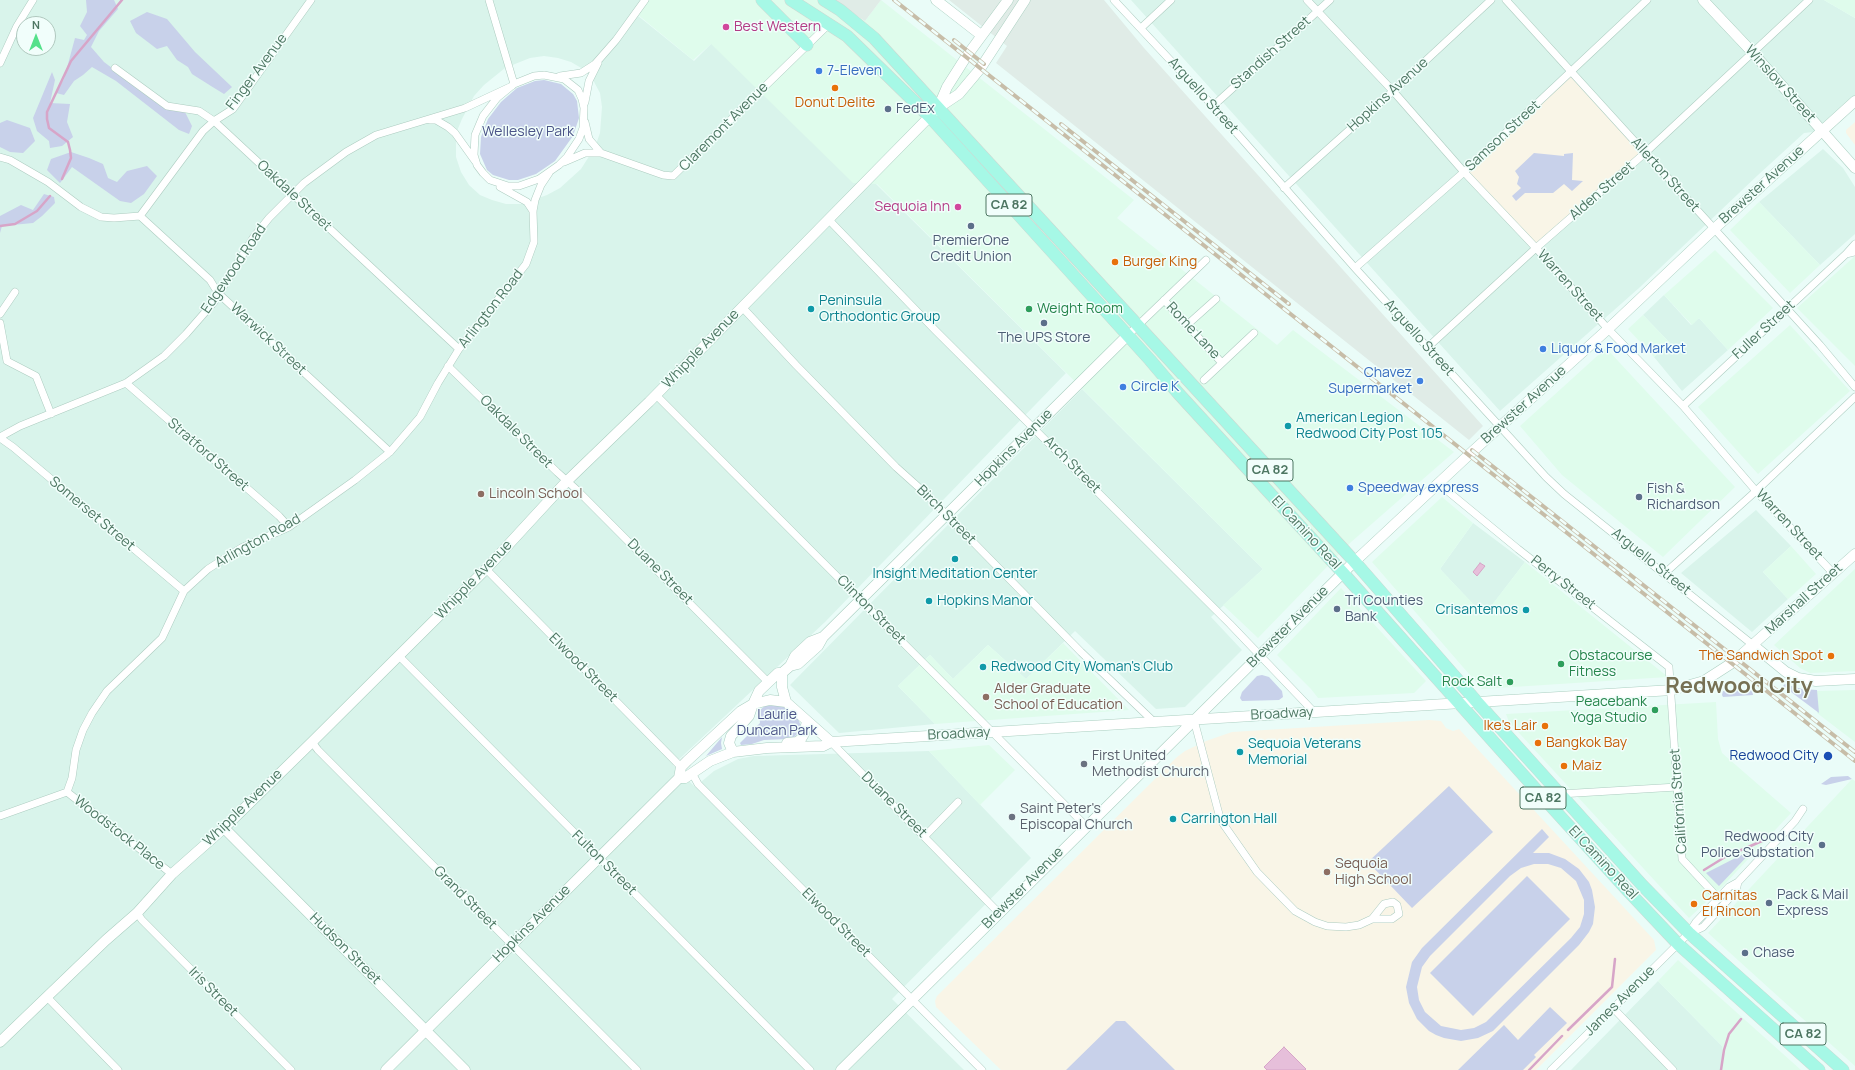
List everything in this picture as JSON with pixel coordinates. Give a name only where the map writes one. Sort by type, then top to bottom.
[{"type":"main road","points":[[762,0],[807,45]]},
{"type":"main road","name":"El Camino Real","points":[[791,0],[846,36],[934,113],[1138,325],[1354,561],[1477,702],[1643,886],[1689,933],[1843,1070]]},
{"type":"main road","name":"El Camino Real","points":[[824,0],[840,10],[874,38],[934,113],[1182,398],[1343,572],[1549,804],[1678,944],[1819,1070]]},
{"type":"street","points":[[0,63],[18,26],[33,0]]},
{"type":"street","name":"Finger Avenue","points":[[140,216],[203,131],[214,121],[233,109],[311,0]]},
{"type":"street","points":[[489,0],[513,85]]},
{"type":"street","points":[[533,211],[527,202],[497,185],[483,173],[477,165],[474,155],[474,145],[479,125],[489,107],[497,98],[513,85],[534,76],[564,76],[581,73],[595,64],[602,57],[645,0]]},
{"type":"street","points":[[936,0],[981,35]]},
{"type":"street","name":"Whipple Avenue","points":[[934,113],[947,87],[981,35],[1008,0]]},
{"type":"street","name":"Whipple Avenue","points":[[0,1042],[106,940],[137,913],[172,874],[224,828],[399,656],[486,569],[567,481],[656,395],[934,113],[959,94],[980,69],[1025,0]]},
{"type":"street","name":"Arguello Street","points":[[1114,0],[1213,106],[1355,268],[1500,428],[1564,494],[1666,573],[1753,645]]},
{"type":"street","points":[[1141,28],[1171,0]]},
{"type":"street","name":"Warren Street","points":[[1307,0],[1393,91],[1464,172],[1536,248],[1608,329],[1682,406],[1756,491],[1833,573]]},
{"type":"street","name":"Standish Street","points":[[1213,106],[1330,0]]},
{"type":"street","name":"Hopkins Avenue","points":[[1284,188],[1393,91],[1491,0]]},
{"type":"street","name":"Allerton Street","points":[[1506,0],[1840,367],[1855,387]]},
{"type":"street","name":"Samson Street","points":[[1355,268],[1464,172],[1648,0]]},
{"type":"street","name":"Winslow Street","points":[[1703,0],[1753,53],[1855,168]]},
{"type":"street","name":"Alden Street","points":[[1428,347],[1536,248],[1645,154],[1809,0]]},
{"type":"street","name":"Claremont Avenue","points":[[558,166],[577,155],[601,152],[663,175],[673,176],[829,24]]},
{"type":"street","points":[[601,152],[589,139],[584,118],[584,108],[589,81],[602,57]]},
{"type":"street","name":"Oakdale Street","points":[[115,68],[167,106],[199,111],[214,121],[459,349]]},
{"type":"street","points":[[554,76],[564,78],[578,90],[584,108]]},
{"type":"street","name":"Edgewood Road","points":[[0,438],[14,428],[126,384],[152,366],[176,345],[214,302],[261,228],[292,194],[322,170],[362,142],[388,131],[464,108],[513,85]]},
{"type":"street","name":"Brewster Avenue","points":[[841,1070],[1354,561],[1855,101]]},
{"type":"street","points":[[483,173],[498,183],[508,186],[519,186],[534,181],[549,173],[566,157],[579,139],[584,118]]},
{"type":"street","name":"Edgewood Road","points":[[424,120],[436,120],[448,127],[477,165]]},
{"type":"street","points":[[0,157],[10,160],[48,182],[81,207],[101,217],[114,218],[140,216]]},
{"type":"street","name":"Arlington Road","points":[[67,792],[72,778],[76,750],[82,730],[108,691],[162,638],[184,591],[208,569],[241,548],[289,527],[355,480],[390,452],[420,417],[459,349],[526,264],[534,242],[533,211],[537,192],[549,173]]},
{"type":"street","name":"Warwick Street","points":[[140,216],[210,280],[218,294],[390,452]]},
{"type":"street","name":"Arch Street","points":[[829,220],[935,330],[1034,428],[1314,712]]},
{"type":"street","name":"Fuller Street","points":[[1682,406],[1855,244]]},
{"type":"street","name":"Fuller Street","points":[[1846,254],[1855,252]]},
{"type":"street","name":"Hopkins Avenue","points":[[733,752],[729,743],[731,736],[749,716],[760,691],[768,682],[778,673],[782,673],[790,666],[795,656],[810,642],[823,637],[1138,325],[1206,260]]},
{"type":"street","points":[[0,314],[15,292]]},
{"type":"street","points":[[1187,325],[1216,299]]},
{"type":"street","name":"Rome Lane","points":[[1164,300],[1222,363]]},
{"type":"street","name":"Birch Street","points":[[742,307],[804,374],[896,468],[946,515],[1081,652],[1153,721]]},
{"type":"street","points":[[0,323],[7,361],[36,376],[51,414]]},
{"type":"street","points":[[1204,380],[1254,333]]},
{"type":"street","name":"Oakdale Street","points":[[448,366],[567,481]]},
{"type":"street","name":"Stratford Street","points":[[126,384],[279,516],[289,527]]},
{"type":"street","name":"Clinton Street","points":[[656,395],[1086,826]]},
{"type":"street","points":[[1666,573],[1756,491],[1855,397]]},
{"type":"street","name":"Somerset Street","points":[[0,438],[13,447],[184,591]]},
{"type":"street","name":"Duane Street","points":[[567,481],[768,682]]},
{"type":"street","name":"Perry Street","points":[[1438,484],[1518,549],[1666,664],[1670,670],[1672,690]]},
{"type":"street","name":"Marshall Street","points":[[1753,645],[1855,554]]},
{"type":"street","name":"Elwood Street","points":[[486,569],[681,767]]},
{"type":"street","points":[[1753,645],[1786,672],[1798,678],[1816,681],[1855,678]]},
{"type":"street","name":"Broadway","points":[[692,773],[710,761],[733,752],[767,748],[823,746],[831,742],[1672,690],[1713,676],[1732,663],[1753,645]]},
{"type":"street","name":"Fulton Street","points":[[399,656],[810,1070]]},
{"type":"street","points":[[753,704],[770,700],[786,702],[782,687],[782,673]]},
{"type":"street","name":"California Street","points":[[1672,690],[1682,859],[1719,899]]},
{"type":"street","name":"Duane Street","points":[[786,702],[831,742],[999,913]]},
{"type":"street","name":"Hopkins Avenue","points":[[681,767],[742,711],[753,704]]},
{"type":"street","points":[[1194,720],[1220,818],[1257,872],[1292,909],[1315,922],[1331,926],[1346,927],[1359,925],[1372,919]]},
{"type":"street","points":[[767,748],[772,743],[797,742],[804,734],[807,721]]},
{"type":"street","name":"Grand Street","points":[[312,742],[318,750],[637,1070]]},
{"type":"street","points":[[692,773],[694,763],[703,754],[704,746]]},
{"type":"street","points":[[679,778],[681,767]]},
{"type":"street","name":"Hopkins Avenue","points":[[386,1070],[679,778],[684,778],[692,773]]},
{"type":"street","name":"Elwood Street","points":[[692,773],[698,784],[982,1070]]},
{"type":"street","points":[[1559,794],[1677,787]]},
{"type":"street","points":[[0,816],[67,792]]},
{"type":"street","name":"Woodstock Place","points":[[67,792],[172,874]]},
{"type":"street","points":[[925,836],[958,802]]},
{"type":"street","name":"James Avenue","points":[[1551,1070],[1689,933],[1696,922],[1729,887],[1738,882],[1795,820],[1803,809]]},
{"type":"street","name":"Hudson Street","points":[[224,828],[465,1070]]},
{"type":"street","name":"James Avenue","points":[[1689,933],[1703,927],[1708,922],[1736,891],[1738,882]]},
{"type":"street","name":"Iris Street","points":[[137,913],[142,920],[291,1070]]},
{"type":"street","points":[[47,997],[118,1070]]},
{"type":"street","points":[[1613,1008],[1672,1070]]},
{"type":"shaded area","points":[[0,0],[647,0],[637,15],[694,61],[712,43],[876,184],[1066,373],[825,622],[673,765],[695,787],[714,771],[738,759],[754,756],[929,751],[1031,858],[892,999],[964,1070],[0,1070]],"holes":[[[544,56],[571,62],[583,69],[593,80],[600,93],[602,107],[600,133],[595,147],[581,169],[560,188],[547,195],[521,204],[506,204],[480,195],[469,185],[461,172],[456,157],[457,131],[474,96],[484,85],[505,68],[530,58]]]},
{"type":"shaded area","points":[[648,0],[832,0],[865,21],[881,0],[1134,200],[1117,218],[1277,345],[1293,330],[1454,452],[1350,543],[1258,638],[1223,605],[1263,569],[877,184],[853,183],[711,44],[693,60],[637,14]]},
{"type":"shaded area","points":[[832,0],[881,0],[865,21]]},
{"type":"shaded area","points":[[949,0],[1104,0],[1144,48],[1483,426],[1469,440],[996,63],[1007,46]]},
{"type":"shaded area","points":[[1131,0],[1824,0],[1855,18],[1855,101],[1822,131],[1804,133],[1639,288],[1500,411]]},
{"type":"shaded area","points":[[1824,0],[1855,0],[1855,18]]},
{"type":"shaded area","points":[[1572,72],[1645,153],[1536,248],[1464,172]]},
{"type":"shaded area","points":[[1855,122],[1855,145],[1846,133],[1846,130]]},
{"type":"shaded area","points":[[1823,149],[1843,168],[1855,187],[1855,234],[1820,265],[1759,202]]},
{"type":"shaded area","points":[[1759,202],[1820,265],[1790,293],[1730,230]]},
{"type":"shaded area","points":[[1715,250],[1773,308],[1728,350],[1699,318],[1692,325],[1664,295]]},
{"type":"shaded area","points":[[1855,256],[1855,366],[1797,308]]},
{"type":"shaded area","points":[[1664,295],[1691,325],[1699,318],[1728,350],[1682,391],[1654,357],[1670,343],[1643,315]]},
{"type":"shaded area","points":[[1643,315],[1670,343],[1654,357],[1628,329]]},
{"type":"shaded area","points":[[1790,325],[1850,391],[1758,474],[1698,407]]},
{"type":"shaded area","points":[[1606,348],[1735,487],[1663,557],[1562,475],[1520,426]]},
{"type":"shaded area","points":[[1082,389],[1263,569],[1211,617],[1242,650],[1185,707],[1156,709],[1075,631],[1026,679],[988,645],[953,679],[930,655],[898,686],[935,724],[839,733],[790,685]]},
{"type":"shaded area","points":[[1442,497],[1473,523],[1440,569],[1484,615],[1525,562],[1668,677],[1482,689],[1372,562]]},
{"type":"shaded area","points":[[1756,510],[1791,546],[1763,572],[1788,599],[1752,632],[1681,573]]},
{"type":"shaded area","points":[[1473,523],[1525,562],[1484,616],[1440,569]]},
{"type":"shaded area","points":[[1791,546],[1816,574],[1788,599],[1763,572]]},
{"type":"shaded area","points":[[1480,563],[1485,566],[1477,576],[1473,572]]},
{"type":"shaded area","points":[[1855,569],[1855,671],[1810,673],[1800,668],[1774,645]]},
{"type":"shaded area","points":[[1341,588],[1426,681],[1414,693],[1318,698],[1277,655]]},
{"type":"shaded area","points":[[1063,643],[1129,710],[935,724],[898,686],[930,655],[953,679],[988,645],[1026,679]]},
{"type":"shaded area","points":[[1855,690],[1855,742],[1817,713],[1817,691]]},
{"type":"shaded area","points":[[1716,702],[1718,739],[1722,753],[1791,813],[1723,886],[1689,918],[1509,722],[1506,714]]},
{"type":"shaded area","name":"Sequoia High School","points":[[1429,720],[1441,721],[1446,728],[1453,731],[1459,729],[1654,940],[1656,950],[1536,1070],[1001,1070],[936,1007],[935,1001],[937,996],[1177,757],[1185,751],[1206,741],[1232,732]]},
{"type":"shaded area","points":[[989,745],[1015,770],[980,805],[929,751]]},
{"type":"shaded area","points":[[1852,779],[1855,781],[1855,1066],[1708,933]]},
{"type":"shaded area","points":[[1678,960],[1801,1070],[1722,1070],[1722,1046],[1658,981]]},
{"type":"shaded area","points":[[1658,981],[1722,1046],[1722,1070],[1571,1070]]},
{"type":"shaded area","points":[[1284,1047],[1306,1069],[1305,1070],[1267,1070],[1264,1067]]},
{"type":"green space","points":[[86,0],[114,0],[118,9],[99,31],[91,47],[104,62],[148,95],[185,112],[192,126],[189,134],[179,130],[116,81],[92,67],[74,81],[64,95],[56,93],[64,79],[75,38],[84,40],[87,35],[80,26],[87,12]]},
{"type":"green space","points":[[147,12],[167,19],[195,52],[232,87],[224,94],[192,74],[188,67],[177,60],[167,46],[157,49],[136,33],[130,21]]},
{"type":"green space","points":[[52,72],[55,80],[50,103],[70,104],[67,122],[73,137],[62,146],[50,148],[49,141],[37,131],[33,118]]},
{"type":"green space","name":"Wellesley Park","points":[[544,80],[561,84],[573,94],[577,101],[579,118],[573,136],[555,161],[536,174],[518,180],[509,180],[493,175],[487,170],[480,154],[481,137],[488,119],[501,102],[517,88],[535,81]]},
{"type":"green space","points":[[7,120],[30,128],[35,141],[23,153],[10,152],[0,147],[0,123]]},
{"type":"green space","points":[[71,152],[103,164],[108,178],[117,182],[127,171],[147,166],[157,176],[144,194],[131,203],[120,201],[72,167],[60,183],[47,170],[51,159]]},
{"type":"green space","points":[[1534,153],[1564,156],[1564,154],[1573,153],[1572,180],[1583,181],[1572,191],[1564,184],[1553,193],[1525,193],[1516,201],[1512,196],[1521,188],[1517,184],[1519,177],[1515,171]]},
{"type":"green space","points":[[44,194],[54,197],[55,203],[42,216],[33,223],[2,226],[0,233],[0,216],[21,205],[33,210]]},
{"type":"green space","points":[[1262,675],[1269,677],[1282,691],[1283,697],[1279,700],[1242,701],[1240,698],[1242,692],[1257,676]]},
{"type":"green space","points":[[1785,684],[1802,689],[1817,690],[1819,713],[1783,686]]},
{"type":"green space","points":[[1752,690],[1753,695],[1723,697],[1722,695],[1723,691]]},
{"type":"green space","name":"Laurie Duncan Park","points":[[767,704],[782,705],[798,719],[801,726],[799,732],[794,737],[788,739],[764,740],[752,744],[741,745],[740,743],[760,723],[759,711]]},
{"type":"green space","points":[[722,737],[722,749],[706,756]]},
{"type":"green space","points":[[1848,776],[1852,779],[1826,785],[1821,784],[1831,777]]},
{"type":"green space","points":[[1449,786],[1493,832],[1412,908],[1368,862]]},
{"type":"green space","points":[[1542,829],[1549,837],[1533,853],[1549,853],[1565,859],[1579,869],[1589,882],[1592,890],[1595,907],[1593,924],[1579,945],[1493,1031],[1478,1038],[1461,1041],[1444,1038],[1429,1031],[1417,1019],[1409,1003],[1406,987],[1412,962],[1422,948]],"holes":[[[1534,864],[1548,864],[1561,868],[1576,881],[1584,900],[1584,914],[1580,927],[1571,938],[1486,1022],[1474,1028],[1461,1030],[1441,1026],[1425,1012],[1419,1000],[1417,987],[1422,967],[1430,956],[1510,876],[1521,868]]]},
{"type":"green space","points":[[1755,848],[1719,886],[1706,873]]},
{"type":"green space","points":[[1527,876],[1570,919],[1473,1016],[1430,973]]},
{"type":"green space","points":[[1550,1007],[1567,1023],[1534,1055],[1536,1057],[1523,1070],[1458,1070],[1504,1025],[1518,1040]]},
{"type":"green space","points":[[1116,1021],[1125,1021],[1175,1070],[1066,1070]]},
{"type":"waterway","points":[[62,179],[71,158],[70,150],[68,142],[49,128],[47,112],[71,61],[122,0]]},
{"type":"waterway","points":[[0,226],[15,224],[37,211],[50,196]]},
{"type":"waterway","points":[[1704,870],[1725,857],[1762,841]]},
{"type":"waterway","points":[[1568,1030],[1612,987],[1615,959]]},
{"type":"waterway","points":[[1721,1070],[1724,1050],[1729,1034],[1741,1019]]},
{"type":"waterway","points":[[1529,1070],[1562,1036]]},
{"type":"railway","points":[[894,0],[1855,761]]},
{"type":"railway","points":[[954,40],[984,64]]},
{"type":"railway","points":[[1061,124],[1289,304]]},
{"type":"railway","points":[[1472,450],[1855,752]]},
{"type":"place","name":"Best Western","points":[[726,27]]},
{"type":"place","name":"7-Eleven","points":[[819,71]]},
{"type":"place","name":"Donut Delite","points":[[835,88]]},
{"type":"place","name":"FedEx","points":[[888,109]]},
{"type":"place","name":"Sequoia Inn","points":[[958,207]]},
{"type":"place","name":"PremierOne Credit Union","points":[[971,226]]},
{"type":"place","name":"Burger King","points":[[1115,262]]},
{"type":"place","name":"Peninsula Orthodontic Group","points":[[811,309]]},
{"type":"place","name":"Weight Room","points":[[1029,309]]},
{"type":"place","name":"The UPS Store","points":[[1044,323]]},
{"type":"place","name":"Liquor & Food Market","points":[[1543,349]]},
{"type":"place","name":"Chavez Supermarket","points":[[1420,381]]},
{"type":"place","name":"Circle K","points":[[1123,387]]},
{"type":"place","name":"American Legion Redwood City Post 105","points":[[1288,426]]},
{"type":"place","name":"Speedway express","points":[[1350,488]]},
{"type":"place","name":"Lincoln School","points":[[481,494]]},
{"type":"place","name":"Fish & Richardson","points":[[1639,497]]},
{"type":"place","name":"Insight Meditation Center","points":[[955,559]]},
{"type":"place","name":"Hopkins Manor","points":[[929,601]]},
{"type":"place","name":"Tri Counties Bank","points":[[1337,609]]},
{"type":"place","name":"Crisantemos","points":[[1526,610]]},
{"type":"place","name":"The Sandwich Spot","points":[[1831,656]]},
{"type":"place","name":"Obstacourse Fitness","points":[[1561,664]]},
{"type":"place","name":"Redwood City Woman's Club","points":[[983,667]]},
{"type":"place","name":"Rock Salt","points":[[1510,682]]},
{"type":"place","name":"Alder Graduate School of Education","points":[[986,697]]},
{"type":"place","name":"Peacebank Yoga Studio","points":[[1655,710]]},
{"type":"place","name":"Ike's Lair","points":[[1545,726]]},
{"type":"place","name":"Bangkok Bay","points":[[1538,743]]},
{"type":"place","name":"Sequoia Veterans Memorial","points":[[1240,752]]},
{"type":"place","name":"Redwood City","points":[[1828,756]]},
{"type":"place","name":"First United Methodist Church","points":[[1084,764]]},
{"type":"place","name":"Maiz","points":[[1564,766]]},
{"type":"place","name":"Saint Peter's Episcopal Church","points":[[1012,817]]},
{"type":"place","name":"Carrington Hall","points":[[1173,819]]},
{"type":"place","name":"Redwood City Police Substation","points":[[1822,845]]},
{"type":"place","name":"Sequoia High School","points":[[1327,872]]},
{"type":"place","name":"Pack & Mail Express","points":[[1769,903]]},
{"type":"place","name":"Carnitas El Rincon","points":[[1694,904]]},
{"type":"place","name":"Chase","points":[[1745,953]]},
{"type":"district","name":"Redwood City","points":[[1739,687]]}]
